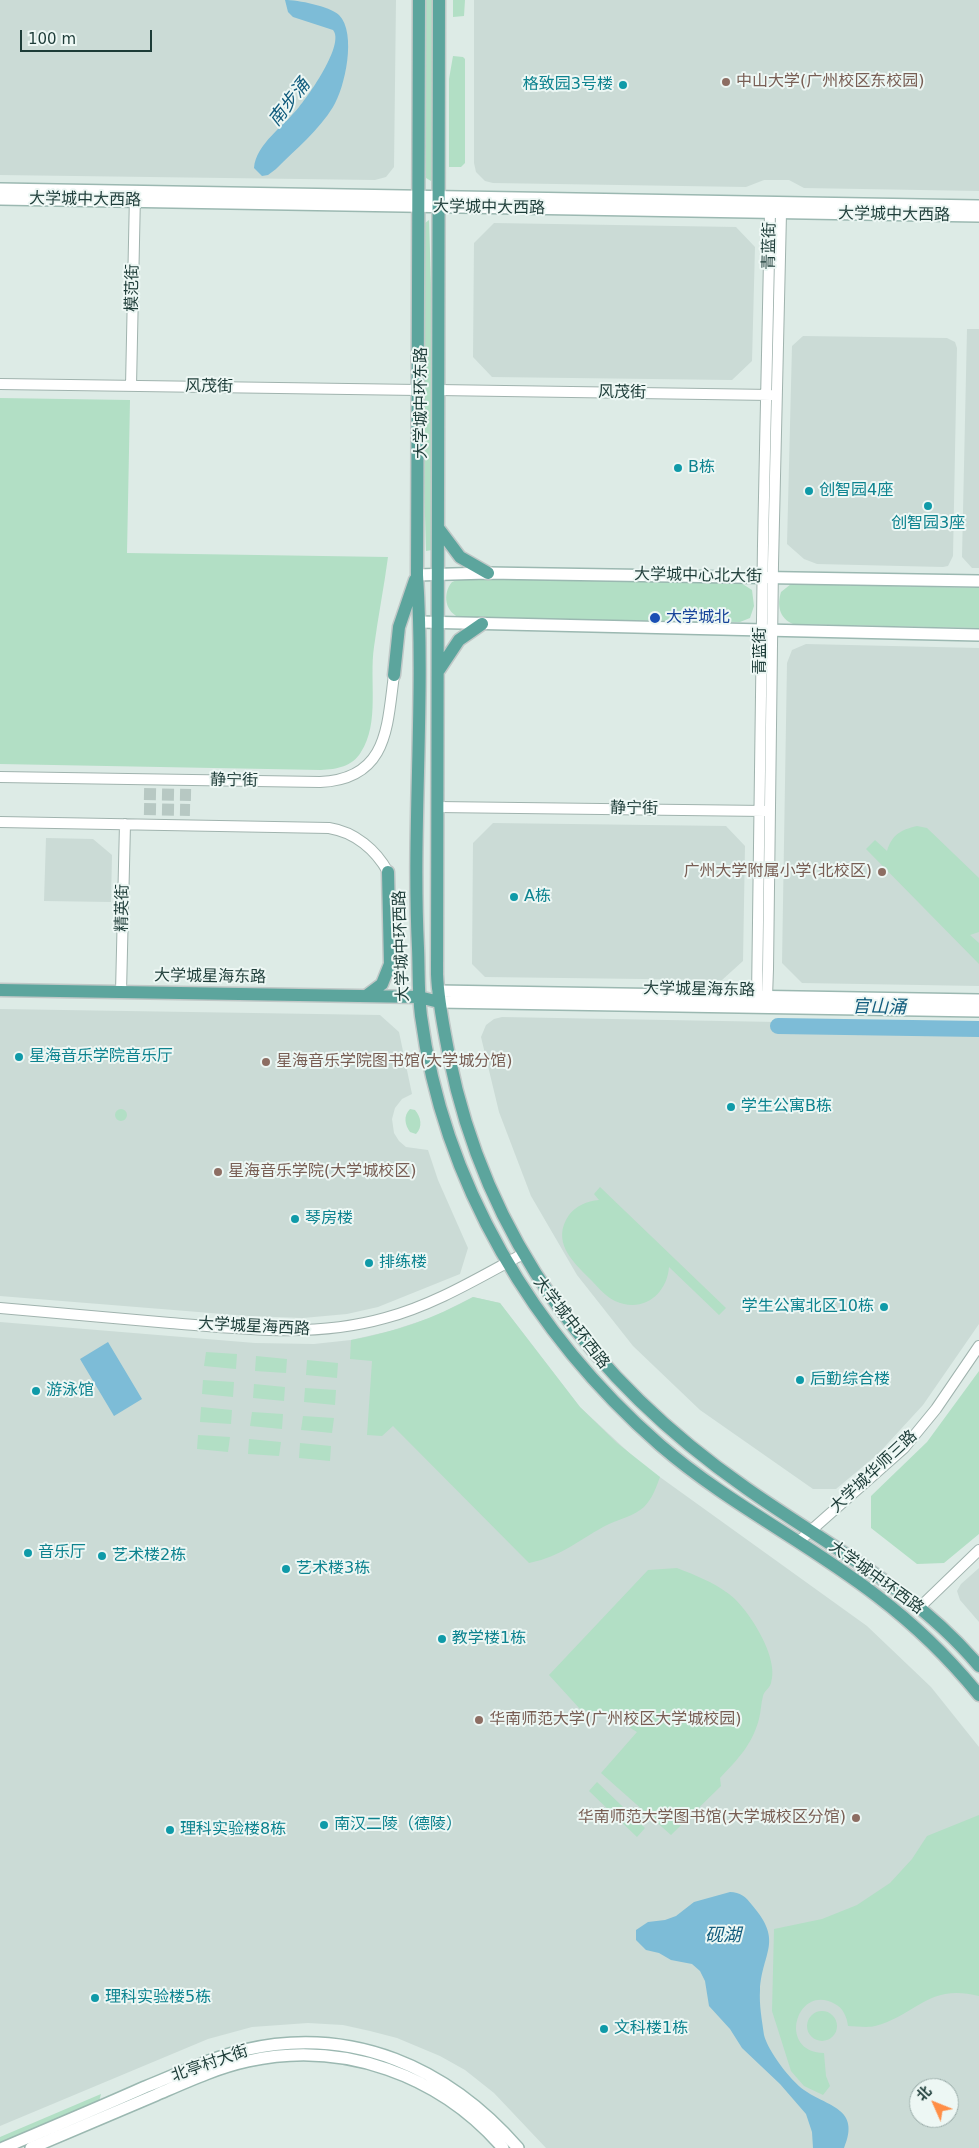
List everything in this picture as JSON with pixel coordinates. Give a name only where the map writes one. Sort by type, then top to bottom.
[{"type":"main road","name":"大学城中环东路","points":[[416,807],[420,622],[417,575],[419,0]]},
{"type":"main road","name":"大学城中环东路","points":[[437,807],[439,0]]},
{"type":"main road","name":"大学城中大西路","points":[[0,189],[134,196],[776,209],[979,216]]},
{"type":"main road","name":"大学城中大西路","points":[[0,199],[134,196]]},
{"type":"main road","name":"大学城中大西路","points":[[776,209],[979,206]]},
{"type":"main road","points":[[439,526],[447,542],[460,557],[488,573]]},
{"type":"main road","name":"大学城中心北大街","points":[[417,575],[488,573],[979,581]]},
{"type":"main road","points":[[394,674],[399,626],[417,575]]},
{"type":"main road","points":[[420,622],[979,635]]},
{"type":"main road","points":[[438,672],[459,640],[482,624]]},
{"type":"main road","name":"大学城中环西路","points":[[416,807],[419,997],[428,1056],[448,1133],[477,1206],[507,1263],[543,1318],[610,1398],[661,1446],[737,1504],[864,1586],[907,1620],[943,1653],[979,1695]]},
{"type":"main road","name":"大学城中环西路","points":[[437,807],[438,997],[456,1087],[471,1141],[494,1199],[523,1254],[557,1306],[624,1385],[673,1432],[730,1477],[888,1581],[920,1607],[979,1666]]},
{"type":"main road","points":[[366,996],[382,984],[390,964],[388,872]]},
{"type":"main road","name":"大学城星海东路","points":[[0,990],[419,997],[762,997],[979,1000]]},
{"type":"main road","name":"大学城星海东路","points":[[438,997],[762,1008],[979,1011]]},
{"type":"main road","points":[[543,1318],[557,1306]]},
{"type":"main road","name":"北亭村大街","points":[[2,2148],[209,2061],[259,2047],[296,2044],[355,2048],[387,2056],[417,2068],[469,2099],[518,2148]]},
{"type":"main road","name":"北亭村大街","points":[[31,2148],[225,2067],[260,2058],[297,2055],[353,2059],[407,2076],[462,2108],[503,2148]]},
{"type":"street","name":"模范街","points":[[131,386],[134,196]]},
{"type":"street","name":"青蓝街","points":[[762,1008],[766,811],[767,577],[776,209]]},
{"type":"street","name":"风茂街","points":[[0,384],[418,390]]},
{"type":"street","name":"风茂街","points":[[438,390],[772,396]]},
{"type":"street","name":"静宁街","points":[[0,776],[320,782],[345,779],[362,770],[377,755],[382,746],[394,674]]},
{"type":"street","name":"静宁街","points":[[437,807],[766,811]]},
{"type":"street","points":[[0,822],[336,829],[351,834],[365,844],[388,872]]},
{"type":"street","name":"精英街","points":[[121,992],[124,824]]},
{"type":"street","name":"大学城星海西路","points":[[0,1308],[265,1331],[323,1330],[372,1322],[416,1308],[523,1254]]},
{"type":"street","name":"大学城华师三路","points":[[798,1542],[904,1448],[936,1410],[979,1346]]},
{"type":"street","points":[[920,1607],[958,1568],[979,1550]]},
{"type":"shaded area","points":[[0,0],[396,0],[394,167],[386,177],[375,180],[0,175]]},
{"type":"shaded area","name":"中山大学(广州校区东校园)","points":[[474,0],[979,0],[979,191],[804,188],[789,180],[764,180],[746,187],[493,183],[485,181],[476,172],[474,163]]},
{"type":"shaded area","points":[[494,223],[736,227],[755,247],[752,361],[732,380],[492,377],[473,357],[474,243]]},
{"type":"shaded area","points":[[967,329],[979,329],[979,568],[972,568],[962,557]]},
{"type":"shaded area","points":[[803,336],[947,338],[955,342],[957,348],[953,556],[948,566],[817,564],[804,559],[787,544],[792,346]]},
{"type":"shaded area","points":[[806,644],[979,648],[979,986],[802,983],[782,963],[787,663],[792,650]]},
{"type":"shaded area","points":[[493,823],[726,826],[745,846],[743,961],[722,980],[485,977],[472,964],[473,843]]},
{"type":"shaded area","points":[[46,838],[93,839],[112,855],[111,902],[44,901]]},
{"type":"shaded area","name":"星海音乐学院(大学城校区)","points":[[0,1009],[380,1015],[399,1032],[412,1094],[402,1099],[395,1108],[392,1119],[394,1133],[406,1147],[428,1150],[438,1180],[468,1248],[460,1274],[378,1307],[347,1314],[303,1318],[248,1316],[0,1296]]},
{"type":"shaded area","points":[[502,1017],[777,1022],[777,1030],[979,1033],[979,1324],[923,1405],[878,1454],[836,1489],[813,1489],[700,1410],[633,1346],[577,1275],[531,1196],[499,1112],[481,1037],[486,1025],[494,1019]]},
{"type":"shaded area","name":"华南师范大学(广州校区大学城校园)","points":[[473,1297],[500,1303],[580,1407],[639,1462],[867,1626],[931,1687],[979,1747],[979,2148],[546,2148],[494,2093],[465,2070],[440,2056],[397,2038],[370,2031],[343,2025],[308,2023],[252,2027],[208,2039],[0,2126],[0,1322],[255,1343],[314,1344],[351,1340],[390,1331],[433,1317]]},
{"type":"shaded area","points":[[979,1568],[979,1622],[960,1600],[957,1591],[961,1584]]},
{"type":"green space","points":[[424,0],[434,0],[433,177],[431,181],[426,178]]},
{"type":"green space","points":[[453,0],[465,0],[464,16],[453,17]]},
{"type":"green space","points":[[453,56],[465,59],[465,163],[461,167],[449,167],[449,79]]},
{"type":"green space","points":[[429,220],[433,349],[432,550],[426,551],[423,446],[425,223]]},
{"type":"green space","points":[[0,398],[130,400],[127,553],[388,557],[374,647],[373,701],[370,728],[367,741],[353,761],[344,766],[321,770],[0,764]]},
{"type":"green space","points":[[462,578],[741,583],[752,590],[754,606],[750,618],[740,622],[461,618],[448,608],[446,597],[452,582]]},
{"type":"green space","points":[[791,584],[979,588],[979,628],[793,624],[782,615],[779,606],[781,592]]},
{"type":"green space","points":[[917,826],[927,828],[979,878],[979,932],[970,935],[979,943],[979,964],[866,849],[875,840],[887,851],[894,837],[906,829]]},
{"type":"green space","points":[[119,1109],[123,1109],[127,1115],[123,1121],[119,1121],[115,1117],[115,1113]]},
{"type":"green space","points":[[410,1109],[415,1110],[420,1119],[420,1128],[416,1134],[410,1132],[406,1123],[406,1115]]},
{"type":"green space","points":[[600,1187],[726,1308],[719,1315],[669,1267],[664,1286],[652,1299],[644,1303],[635,1305],[625,1304],[611,1299],[601,1291],[570,1257],[563,1242],[562,1233],[564,1224],[575,1209],[582,1204],[599,1200],[594,1194]]},
{"type":"green space","points":[[473,1297],[500,1303],[580,1407],[617,1443],[660,1477],[652,1497],[640,1510],[609,1524],[562,1552],[529,1563],[393,1426],[382,1436],[367,1435],[372,1361],[350,1359],[351,1340],[383,1333],[414,1323]]},
{"type":"green space","points":[[206,1352],[237,1354],[236,1369],[204,1366]]},
{"type":"green space","points":[[256,1356],[287,1359],[286,1373],[255,1371]]},
{"type":"green space","points":[[307,1360],[338,1363],[337,1378],[306,1375]]},
{"type":"green space","points":[[979,1371],[979,1534],[944,1563],[917,1564],[871,1528],[871,1496],[927,1442]]},
{"type":"green space","points":[[203,1380],[234,1382],[233,1397],[202,1394]]},
{"type":"green space","points":[[254,1384],[285,1387],[284,1401],[253,1398]]},
{"type":"green space","points":[[305,1388],[336,1390],[335,1405],[304,1402]]},
{"type":"green space","points":[[201,1407],[232,1410],[231,1424],[200,1422]]},
{"type":"green space","points":[[252,1412],[283,1414],[282,1429],[250,1426]]},
{"type":"green space","points":[[303,1416],[334,1418],[332,1433],[301,1430]]},
{"type":"green space","points":[[198,1435],[230,1437],[228,1452],[197,1449]]},
{"type":"green space","points":[[249,1439],[281,1442],[279,1456],[248,1454]]},
{"type":"green space","points":[[300,1443],[331,1446],[330,1461],[299,1458]]},
{"type":"green space","points":[[677,1568],[717,1586],[737,1601],[753,1622],[767,1648],[773,1673],[770,1685],[763,1696],[756,1728],[748,1744],[720,1778],[721,1786],[671,1835],[601,1773],[637,1732],[614,1718],[580,1709],[549,1675],[648,1570]]},
{"type":"green space","points":[[597,1782],[645,1828],[637,1837],[589,1791]]},
{"type":"green space","points":[[979,1815],[979,1996],[962,1993],[935,1997],[889,2021],[869,2027],[848,2026],[844,2013],[835,2004],[822,2000],[810,2002],[802,2010],[797,2020],[796,2031],[800,2042],[809,2050],[824,2053],[826,2076],[830,2086],[823,2095],[804,2086],[791,2071],[772,2011],[774,1929],[822,1919],[857,1905],[890,1883],[912,1859],[927,1836]]},
{"type":"green space","points":[[822,2011],[833,2015],[837,2026],[833,2037],[822,2041],[811,2037],[807,2026],[811,2015]]},
{"type":"green space","points":[[101,2094],[99,2102],[0,2144],[0,2137]]},
{"type":"water","points":[[285,0],[313,4],[339,15],[344,23],[347,34],[347,61],[342,87],[333,107],[321,124],[276,169],[268,175],[262,176],[254,168],[260,151],[310,92],[324,69],[334,46],[335,37],[333,30],[293,17],[288,12]]},
{"type":"water","points":[[108,1342],[142,1399],[114,1416],[80,1359]]},
{"type":"water","name":"砚湖","points":[[730,1892],[740,1894],[747,1900],[762,1918],[767,1929],[769,1947],[760,1996],[766,2042],[780,2065],[798,2085],[813,2096],[832,2105],[845,2117],[848,2124],[848,2135],[844,2148],[813,2148],[812,2132],[806,2114],[780,2084],[742,2048],[730,2029],[709,2006],[705,1981],[700,1971],[692,1964],[671,1960],[659,1953],[646,1950],[636,1940],[636,1930],[648,1922],[665,1920],[676,1916],[694,1902]]},
{"type":"waterway","name":"官山涌","points":[[778,1026],[979,1029]]},
{"type":"tunnel","points":[[144,794],[191,795]]},
{"type":"tunnel","points":[[144,809],[190,810]]},
{"type":"place","name":"中山大学(广州校区东校园)","points":[[726,82]]},
{"type":"place","name":"格致园3号楼","points":[[623,85]]},
{"type":"place","name":"B栋","points":[[678,468]]},
{"type":"place","name":"创智园4座","points":[[809,491]]},
{"type":"place","name":"创智园3座","points":[[928,506]]},
{"type":"place","name":"大学城北","points":[[655,618]]},
{"type":"place","name":"广州大学附属小学(北校区)","points":[[882,872]]},
{"type":"place","name":"A栋","points":[[514,897]]},
{"type":"place","name":"星海音乐学院音乐厅","points":[[19,1057]]},
{"type":"place","name":"星海音乐学院图书馆(大学城分馆)","points":[[266,1062]]},
{"type":"place","name":"学生公寓B栋","points":[[731,1107]]},
{"type":"place","name":"星海音乐学院(大学城校区)","points":[[218,1172]]},
{"type":"place","name":"琴房楼","points":[[295,1219]]},
{"type":"place","name":"排练楼","points":[[369,1263]]},
{"type":"place","name":"学生公寓北区10栋","points":[[884,1307]]},
{"type":"place","name":"后勤综合楼","points":[[800,1380]]},
{"type":"place","name":"游泳馆","points":[[36,1391]]},
{"type":"place","name":"音乐厅","points":[[28,1553]]},
{"type":"place","name":"艺术楼2栋","points":[[102,1556]]},
{"type":"place","name":"艺术楼3栋","points":[[286,1569]]},
{"type":"place","name":"教学楼1栋","points":[[442,1639]]},
{"type":"place","name":"华南师范大学(广州校区大学城校园)","points":[[479,1720]]},
{"type":"place","name":"华南师范大学图书馆(大学城校区分馆)","points":[[856,1818]]},
{"type":"place","name":"南汉二陵（德陵）","points":[[324,1825]]},
{"type":"place","name":"理科实验楼8栋","points":[[170,1830]]},
{"type":"place","name":"理科实验楼5栋","points":[[95,1998]]},
{"type":"place","name":"文科楼1栋","points":[[604,2029]]},
{"type":"water label","name":"南步涌","points":[[290,103]]}]
